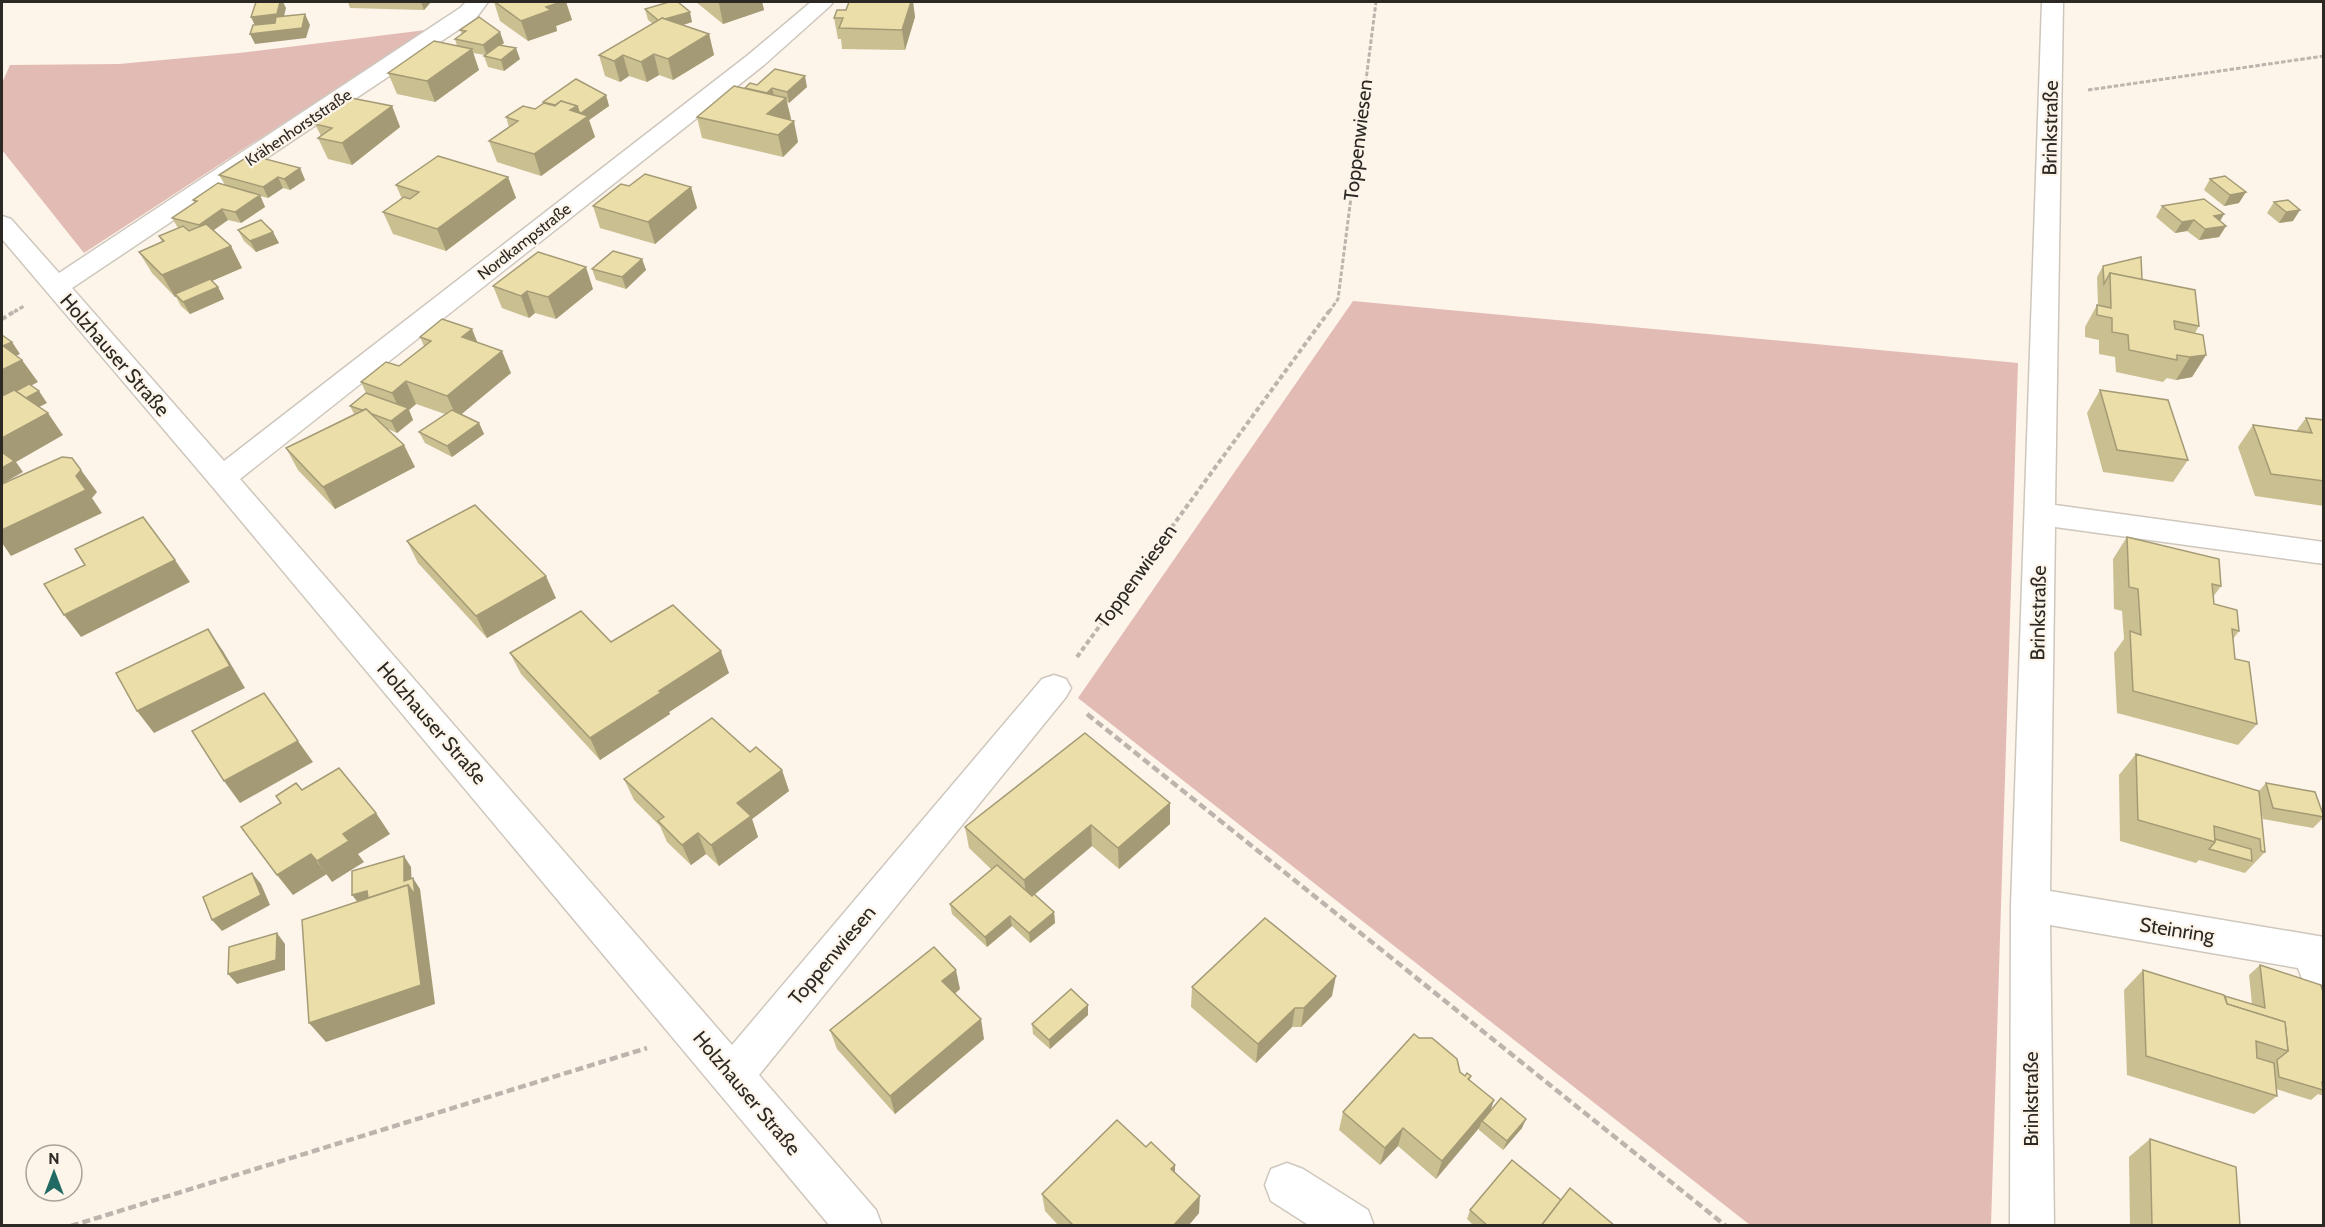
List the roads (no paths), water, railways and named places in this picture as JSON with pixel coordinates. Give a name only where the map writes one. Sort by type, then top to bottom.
[{"type":"street","name":"Krähenhorststraße","points":[[55,288],[468,13],[477,2]]},
{"type":"street","name":"Nordkampstraße","points":[[222,478],[756,60],[823,2]]},
{"type":"street","name":"Brinkstraße","points":[[2032,1226],[2030,906],[2052,2]]},
{"type":"street","name":"Holzhauser Straße","points":[[2,224],[55,288],[222,478],[860,1226]]},
{"type":"street","points":[[2040,514],[2324,553]]},
{"type":"street","name":"Toppenwiesen","points":[[732,1076],[1054,688]]},
{"type":"street","name":"Steinring","points":[[2030,906],[2320,964]]},
{"type":"street","points":[[1287,1185],[1352,1226]]}]
